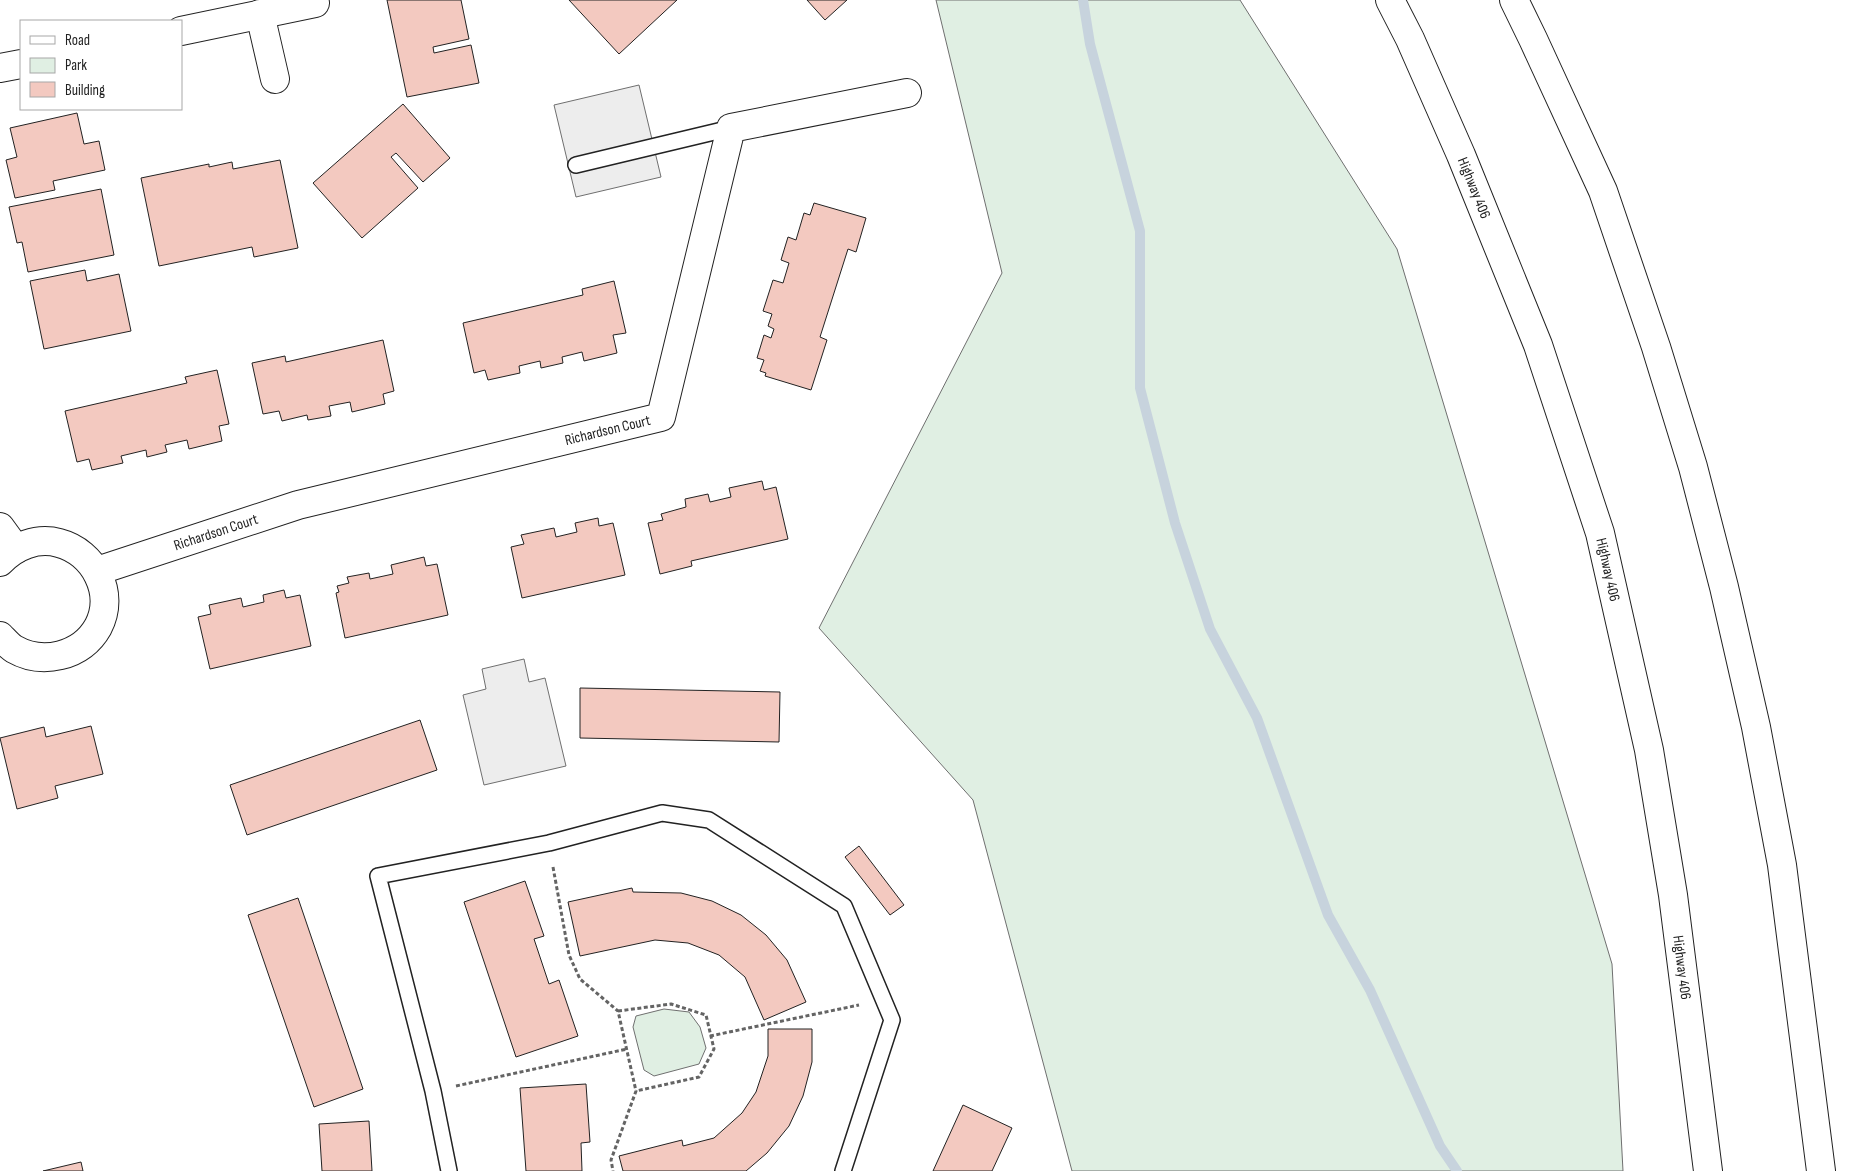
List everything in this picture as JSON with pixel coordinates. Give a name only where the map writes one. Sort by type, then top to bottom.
[{"type":"main road","points":[[182,31],[315,3],[314,0]]},
{"type":"main road","name":"Highway 406","points":[[1390,0],[1410,39],[1461,155],[1538,345],[1600,532],[1649,750],[1673,895],[1708,1171]]},
{"type":"main road","points":[[1514,0],[1603,191],[1656,347],[1693,467],[1756,727],[1782,865],[1821,1171]]},
{"type":"main road","points":[[260,14],[275,80]]},
{"type":"main road","points":[[0,68],[20,64]]},
{"type":"main road","points":[[732,128],[907,93]]},
{"type":"main road","name":"Richardson Court","points":[[97,571],[298,505],[661,417],[732,128]]},
{"type":"main road","points":[[0,636],[12,648],[30,656],[50,658],[69,653],[85,642],[98,627],[104,608],[104,589],[97,571],[85,556],[70,546],[52,541],[5,546]]},
{"type":"lane","points":[[576,165],[732,128]]},
{"type":"lane","points":[[449,1171],[433,1091],[378,876],[549,843],[662,813],[708,820],[844,906],[892,1020],[843,1171]]},
{"type":"path","points":[[549,843],[569,955],[580,979],[618,1011],[636,1090],[612,1160],[613,1171]]},
{"type":"path","points":[[710,1036],[884,1000]]},
{"type":"path","points":[[618,1011],[671,1004],[706,1016],[714,1048],[699,1077],[636,1090]]},
{"type":"path","points":[[433,1091],[627,1049]]},
{"type":"green space","points":[[936,0],[1240,0],[1397,249],[1612,964],[1623,1171],[1072,1171],[973,800],[819,628],[1002,273]]},
{"type":"green space","points":[[664,1009],[689,1012],[700,1027],[706,1048],[699,1064],[654,1076],[644,1070],[633,1027],[636,1016]]},
{"type":"shaded area","points":[[639,85],[661,177],[576,197],[554,105]]},
{"type":"shaded area","points":[[524,659],[529,682],[545,678],[566,766],[484,785],[463,695],[486,689],[482,669]]},
{"type":"building","points":[[387,0],[461,0],[469,39],[433,47],[434,53],[471,45],[479,83],[407,97]]},
{"type":"building","points":[[569,0],[677,0],[619,54]]},
{"type":"building","points":[[807,0],[847,0],[825,20]]},
{"type":"building","points":[[403,104],[450,158],[423,182],[396,153],[391,157],[418,188],[362,238],[313,183]]},
{"type":"building","points":[[77,113],[84,144],[99,141],[105,170],[53,181],[55,190],[15,198],[6,160],[17,157],[10,128]]},
{"type":"building","points":[[280,160],[298,248],[254,257],[252,247],[159,266],[141,178],[209,164],[209,167],[232,162],[233,169]]},
{"type":"building","points":[[101,189],[114,255],[28,272],[22,242],[17,243],[9,207]]},
{"type":"building","points":[[814,203],[866,218],[856,252],[848,249],[820,337],[827,340],[811,390],[765,376],[766,373],[760,371],[764,360],[757,358],[764,335],[771,338],[774,329],[768,326],[772,314],[763,311],[773,280],[783,283],[789,263],[781,260],[788,237],[796,240],[804,213],[810,215]]},
{"type":"building","points":[[85,270],[87,281],[119,274],[131,331],[44,349],[30,281]]},
{"type":"building","points":[[614,281],[626,333],[613,335],[617,353],[584,361],[582,352],[562,357],[563,363],[541,368],[540,361],[519,366],[520,373],[488,380],[485,370],[474,373],[463,323],[583,295],[582,289]]},
{"type":"building","points":[[383,340],[394,391],[383,394],[385,404],[352,412],[350,402],[329,406],[331,416],[308,420],[307,415],[282,421],[279,411],[263,414],[252,363],[285,356],[286,362]]},
{"type":"building","points":[[217,370],[229,424],[219,426],[222,441],[189,449],[187,440],[165,445],[167,452],[147,457],[146,450],[121,456],[123,463],[92,470],[89,459],[77,462],[65,411],[187,383],[185,377]]},
{"type":"building","points":[[762,481],[764,490],[776,487],[788,539],[691,561],[692,566],[660,574],[648,523],[663,520],[661,514],[686,507],[685,499],[708,494],[710,502],[731,497],[729,488]]},
{"type":"building","points":[[598,518],[599,526],[613,523],[625,575],[522,598],[511,547],[524,544],[521,535],[554,528],[556,537],[577,532],[575,523]]},
{"type":"building","points":[[424,557],[426,566],[437,564],[448,615],[345,638],[336,593],[339,592],[337,586],[349,583],[347,577],[369,573],[370,579],[393,574],[391,565]]},
{"type":"building","points":[[284,590],[286,598],[300,595],[311,646],[210,669],[198,617],[211,614],[209,605],[241,598],[243,607],[264,602],[263,595]]},
{"type":"building","points":[[580,688],[780,692],[779,742],[580,738]]},
{"type":"building","points":[[420,720],[437,770],[247,835],[230,785]]},
{"type":"building","points":[[91,726],[103,774],[55,786],[58,798],[17,809],[0,738],[44,727],[46,737]]},
{"type":"building","points":[[859,846],[904,905],[890,915],[845,857]]},
{"type":"building","points":[[525,881],[544,936],[534,939],[549,984],[559,980],[578,1036],[516,1057],[464,902]]},
{"type":"building","points":[[632,888],[633,892],[681,893],[712,901],[741,915],[766,935],[787,960],[806,1002],[764,1020],[745,977],[719,955],[688,943],[655,940],[580,956],[568,902]]},
{"type":"building","points":[[298,898],[363,1089],[314,1107],[248,915]]},
{"type":"building","points":[[768,1029],[812,1029],[812,1062],[803,1096],[789,1126],[767,1153],[746,1171],[623,1171],[619,1156],[682,1140],[683,1146],[714,1138],[742,1113],[756,1092],[768,1056]]},
{"type":"building","points":[[586,1084],[590,1142],[581,1143],[582,1171],[526,1171],[520,1088]]},
{"type":"building","points":[[963,1105],[1012,1128],[992,1171],[933,1171]]},
{"type":"building","points":[[369,1121],[372,1171],[322,1171],[319,1124]]},
{"type":"building","points":[[81,1162],[83,1171],[43,1171]]},
{"type":"waterway","points":[[1083,0],[1090,44],[1140,231],[1140,388],[1175,523],[1210,629],[1257,718],[1328,915],[1370,990],[1440,1146],[1457,1171]]}]
